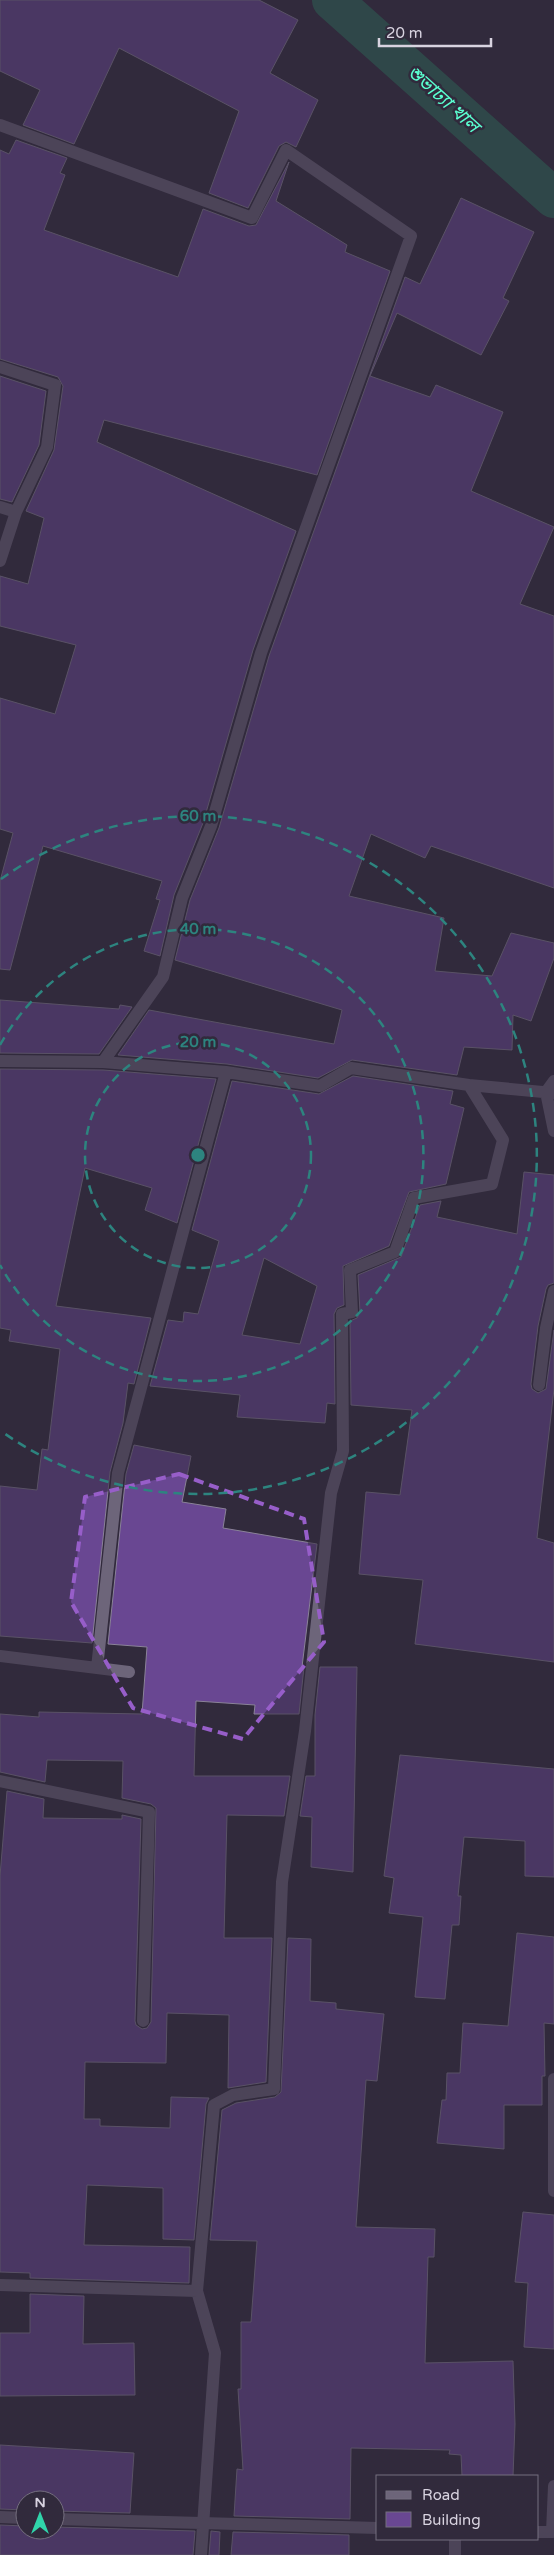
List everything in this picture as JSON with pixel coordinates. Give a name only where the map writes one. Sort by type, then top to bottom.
[{"type":"street","points":[[0,125],[252,218],[286,150],[411,236],[261,653],[211,826],[182,898],[163,977],[103,1062]]},
{"type":"street","points":[[0,368],[55,386],[47,447],[16,512],[0,561]]},
{"type":"street","points":[[0,508],[16,512]]},
{"type":"street","points":[[0,1061],[103,1062],[226,1072],[320,1086],[351,1068],[469,1085],[550,1092]]},
{"type":"street","points":[[97,1668],[118,1473],[226,1072]]},
{"type":"street","points":[[554,1081],[550,1092],[554,1131]]},
{"type":"street","points":[[201,2555],[215,2353],[197,2291],[214,2105],[233,2095],[274,2089],[282,1882],[305,1731],[331,1493],[343,1451],[342,1314],[352,1312],[350,1270],[395,1252],[414,1198],[492,1184],[503,1140],[469,1085]]},
{"type":"street","points":[[539,1385],[546,1328],[554,1291]]},
{"type":"street","points":[[0,1656],[129,1672]]},
{"type":"street","points":[[0,1781],[149,1812],[143,2021]]},
{"type":"street","points":[[554,2080],[554,2191]]},
{"type":"street","points":[[0,2285],[197,2291]]},
{"type":"street","points":[[539,2532],[552,2532],[554,2486]]},
{"type":"street","points":[[0,2517],[15,2518]]},
{"type":"street","points":[[65,2519],[376,2528]]},
{"type":"street","points":[[455,2540],[455,2555]]},
{"type":"highlighted area","points":[[179,1474],[304,1519],[324,1642],[243,1739],[133,1708],[71,1602],[85,1497]]},
{"type":"building","points":[[0,0],[259,0],[298,20],[270,73],[318,100],[296,147],[286,142],[279,146],[248,208],[209,193],[239,111],[119,48],[74,144],[23,125],[40,90],[0,71]]},
{"type":"building","points":[[16,140],[67,158],[60,173],[65,175],[44,230],[178,277],[203,209],[249,226],[256,225],[289,162],[276,201],[347,245],[345,252],[390,271],[317,475],[104,420],[97,442],[296,531],[253,650],[203,823],[174,895],[160,956],[144,951],[160,900],[156,899],[162,881],[43,846],[10,970],[0,969],[0,881],[13,833],[0,829],[0,698],[55,714],[76,645],[0,626],[0,576],[28,584],[44,518],[26,511],[54,450],[63,386],[58,377],[0,359],[0,150],[9,154]]},
{"type":"building","points":[[461,198],[534,232],[503,298],[509,301],[481,355],[397,313],[370,376],[430,397],[436,385],[503,412],[471,491],[554,527],[520,604],[554,616],[554,888],[431,846],[425,858],[371,834],[349,896],[444,918],[435,971],[492,976],[511,933],[554,943],[554,958],[531,1021],[513,1015],[512,1050],[464,1047],[457,1075],[352,1060],[318,1078],[227,1064],[118,1055],[149,1010],[334,1044],[342,1010],[175,960],[190,900],[219,828],[269,656],[405,277],[420,284]]},
{"type":"building","points":[[0,376],[46,391],[39,445],[12,502],[0,499]]},
{"type":"building","points":[[0,1000],[119,1009],[120,1005],[132,1007],[99,1054],[0,1053]]},
{"type":"building","points":[[0,1069],[103,1070],[216,1079],[177,1223],[145,1210],[152,1188],[85,1168],[56,1306],[151,1318],[134,1384],[128,1383],[123,1423],[110,1472],[92,1643],[0,1636],[0,1486],[37,1490],[42,1449],[48,1450],[60,1349],[9,1341],[11,1330],[0,1328]]},
{"type":"building","points":[[353,1076],[453,1091],[450,1104],[464,1108],[446,1184],[409,1192],[389,1246],[343,1266],[344,1305],[337,1308],[334,1314],[335,1404],[327,1403],[325,1423],[237,1417],[240,1395],[150,1386],[168,1320],[183,1322],[184,1312],[198,1314],[219,1241],[192,1230],[232,1081],[319,1094]],"holes":[[[264,1258],[317,1286],[300,1344],[242,1335]]]},
{"type":"building","points":[[524,1172],[554,1175],[554,1283],[548,1285],[546,1289],[538,1326],[531,1384],[532,1389],[538,1393],[546,1389],[554,1330],[554,1389],[537,1538],[554,1543],[554,1662],[415,1644],[423,1580],[359,1574],[366,1492],[400,1495],[412,1410],[351,1405],[350,1321],[357,1318],[360,1312],[358,1275],[401,1257],[420,1205],[441,1201],[437,1217],[517,1234]]},
{"type":"building","points":[[134,1445],[191,1456],[182,1502],[226,1509],[223,1528],[317,1544],[302,1667],[304,1667],[299,1714],[254,1714],[255,1705],[196,1701],[194,1776],[290,1776],[284,1816],[227,1815],[224,1938],[272,1938],[266,2082],[228,2088],[229,2015],[167,2013],[166,2063],[85,2062],[84,2119],[100,2119],[100,2126],[170,2128],[171,2097],[209,2098],[206,2104],[194,2240],[163,2239],[163,2188],[87,2185],[84,2245],[190,2247],[189,2283],[30,2278],[30,2273],[0,2272],[0,1876],[7,1791],[44,1799],[43,1818],[122,1819],[122,1815],[141,1819],[135,2021],[136,2025],[142,2029],[147,2028],[151,2022],[156,1808],[151,1804],[122,1798],[123,1761],[47,1760],[45,1782],[0,1772],[0,1714],[39,1717],[39,1712],[142,1714],[147,1647],[108,1644],[126,1474]]},
{"type":"building","points":[[320,1667],[357,1667],[353,1872],[311,1867],[312,1817],[300,1816],[306,1776],[315,1776],[315,1715]]},
{"type":"building","points":[[400,1755],[554,1769],[554,1877],[525,1876],[525,1841],[464,1837],[458,1896],[461,1896],[459,1925],[452,1925],[445,1999],[415,1997],[423,1917],[389,1913],[394,1878],[384,1876]]},
{"type":"building","points":[[517,1933],[554,1937],[554,2024],[544,2023],[545,2076],[542,2076],[542,2105],[504,2105],[504,2149],[437,2143],[442,2100],[446,2100],[447,2073],[460,2073],[463,2023],[508,2026]]},
{"type":"building","points":[[288,1938],[311,1939],[310,2001],[336,2003],[336,2009],[384,2014],[377,2081],[366,2080],[356,2227],[435,2229],[434,2257],[428,2257],[425,2363],[513,2361],[515,2424],[513,2475],[462,2475],[461,2455],[449,2454],[450,2450],[351,2448],[350,2519],[234,2516],[237,2469],[243,2470],[238,2389],[241,2389],[241,2322],[251,2322],[257,2241],[210,2240],[222,2110],[236,2103],[275,2097],[281,2092]]},
{"type":"building","points":[[523,2212],[554,2215],[554,2349],[524,2347],[528,2283],[515,2282]]},
{"type":"building","points":[[30,2294],[84,2296],[83,2344],[134,2343],[135,2395],[0,2396],[0,2333],[30,2333]]},
{"type":"building","points":[[0,2445],[134,2453],[130,2513],[65,2511],[65,2490],[15,2490],[15,2510],[0,2509]]},
{"type":"building","points":[[0,2525],[15,2526],[15,2540],[65,2540],[65,2527],[195,2531],[193,2555],[0,2555]]},
{"type":"building","points":[[211,2531],[220,2532],[219,2555],[209,2555]]},
{"type":"building","points":[[233,2532],[349,2535],[349,2555],[231,2555]]},
{"type":"waterway","name":"শুভাঢ্যা খাল","points":[[332,0],[554,198]]}]
